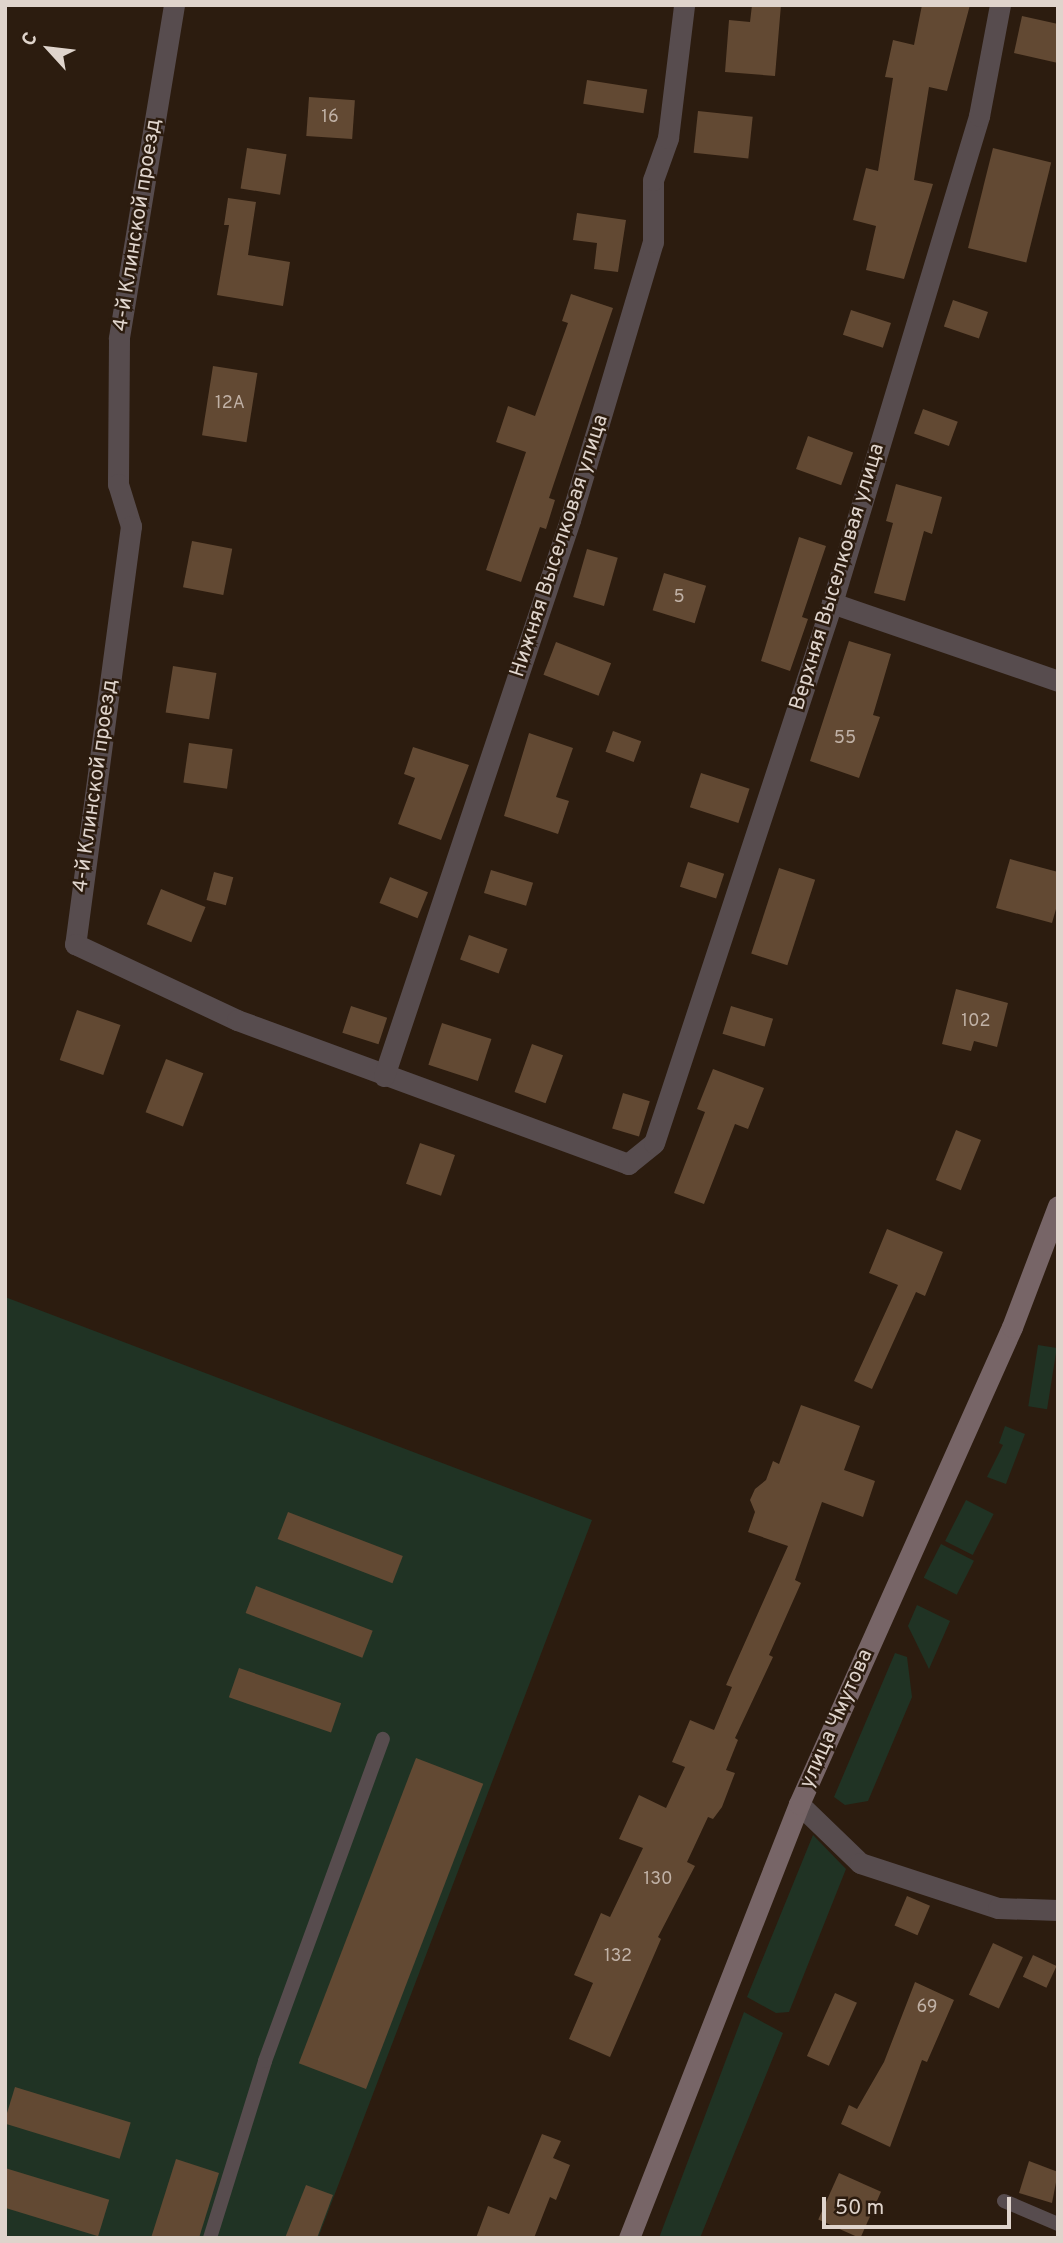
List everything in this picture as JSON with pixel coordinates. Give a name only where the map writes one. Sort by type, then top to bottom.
[{"type":"main road","name":"улица Чмутова","points":[[629,2238],[799,1804],[1012,1327],[1058,1206]]},
{"type":"street","name":"4-й Клинской проезд","points":[[174,5],[119,338],[118,484],[131,526],[75,944],[237,1020],[628,1164],[654,1143]]},
{"type":"street","name":"Нижняя Выселковая улица","points":[[384,1076],[570,520],[653,242],[653,180],[668,138],[684,5]]},
{"type":"street","name":"Верхняя Выселковая улица","points":[[654,1143],[832,603],[979,116],[1000,5]]},
{"type":"street","points":[[832,603],[1058,681]]},
{"type":"street","points":[[799,1804],[860,1863],[998,1908],[1058,1910]]},
{"type":"lane","points":[[209,2238],[265,2061],[383,1738]]},
{"type":"lane","points":[[1004,2201],[1058,2224]]},
{"type":"green space","points":[[5,1297],[592,1520],[318,2238],[5,2238]]},
{"type":"green space","points":[[1038,1345],[1057,1348],[1047,1409],[1028,1406]]},
{"type":"green space","points":[[1005,1426],[1025,1434],[1006,1484],[987,1477],[1003,1445],[999,1443]]},
{"type":"green space","points":[[966,1500],[994,1514],[973,1555],[945,1541]]},
{"type":"green space","points":[[941,1544],[974,1561],[957,1595],[924,1578]]},
{"type":"green space","points":[[917,1605],[950,1621],[929,1669],[908,1626]]},
{"type":"green space","points":[[895,1653],[907,1657],[912,1697],[868,1801],[845,1805],[834,1797]]},
{"type":"green space","points":[[813,1835],[846,1869],[789,2012],[776,2013],[747,1997]]},
{"type":"green space","points":[[744,2012],[783,2033],[700,2238],[659,2238]]},
{"type":"building","points":[[752,5],[781,5],[775,76],[725,72],[729,20],[750,22]]},
{"type":"building","points":[[922,5],[970,5],[947,91],[929,87],[914,180],[933,184],[904,279],[866,270],[876,226],[853,220],[866,168],[878,171],[893,78],[885,77],[893,40],[914,45]]},
{"type":"building","points":[[1022,16],[1058,24],[1058,63],[1014,53]]},
{"type":"building","points":[[587,80],[647,90],[643,113],[583,104]]},
{"type":"building","points":[[309,97],[355,100],[352,139],[306,136]]},
{"type":"building","points":[[698,111],[753,117],[748,159],[694,153]]},
{"type":"building","points":[[247,148],[287,154],[280,195],[241,188]]},
{"type":"building","points":[[993,148],[1051,163],[1026,262],[968,248]]},
{"type":"building","points":[[228,198],[256,202],[248,255],[290,262],[283,306],[217,295],[229,225],[224,225]]},
{"type":"building","points":[[577,213],[626,220],[618,272],[594,269],[597,243],[573,240]]},
{"type":"building","points":[[571,294],[613,308],[549,498],[555,500],[546,529],[540,527],[521,582],[486,570],[526,452],[496,442],[508,406],[535,416],[568,323],[562,321]]},
{"type":"building","points":[[953,300],[988,312],[979,339],[944,326]]},
{"type":"building","points":[[851,310],[891,323],[883,348],[843,335]]},
{"type":"building","points":[[213,366],[257,373],[246,442],[202,435]]},
{"type":"building","points":[[923,409],[958,422],[949,446],[914,433]]},
{"type":"building","points":[[808,436],[853,452],[841,485],[796,469]]},
{"type":"building","points":[[896,484],[942,497],[932,534],[924,531],[905,601],[874,593],[893,523],[886,521]]},
{"type":"building","points":[[799,537],[826,546],[802,617],[808,619],[790,671],[761,661]]},
{"type":"building","points":[[192,541],[232,549],[223,595],[183,587]]},
{"type":"building","points":[[587,549],[618,558],[604,606],[573,597]]},
{"type":"building","points":[[664,573],[706,586],[695,623],[653,610]]},
{"type":"building","points":[[849,641],[891,654],[873,715],[880,717],[859,778],[810,761]]},
{"type":"building","points":[[556,642],[611,663],[599,696],[543,675]]},
{"type":"building","points":[[173,666],[216,673],[209,719],[166,712]]},
{"type":"building","points":[[613,731],[641,741],[634,762],[605,752]]},
{"type":"building","points":[[529,733],[573,748],[556,797],[569,801],[558,834],[504,816]]},
{"type":"building","points":[[189,743],[233,749],[227,789],[183,783]]},
{"type":"building","points":[[413,747],[469,765],[441,840],[398,824],[415,778],[404,774]]},
{"type":"building","points":[[701,773],[750,789],[738,823],[690,807]]},
{"type":"building","points":[[1010,859],[1058,872],[1058,902],[1052,923],[996,908]]},
{"type":"building","points":[[688,862],[724,874],[716,898],[680,887]]},
{"type":"building","points":[[779,868],[815,880],[787,965],[751,954]]},
{"type":"building","points":[[491,870],[533,883],[526,906],[484,893]]},
{"type":"building","points":[[214,872],[233,877],[226,905],[206,900]]},
{"type":"building","points":[[390,877],[428,892],[418,918],[380,903]]},
{"type":"building","points":[[161,889],[206,907],[191,942],[147,924]]},
{"type":"building","points":[[469,935],[508,949],[499,973],[460,959]]},
{"type":"building","points":[[956,989],[1008,1003],[997,1047],[974,1041],[971,1051],[942,1044]]},
{"type":"building","points":[[351,1006],[387,1018],[378,1044],[342,1033]]},
{"type":"building","points":[[731,1006],[773,1019],[765,1047],[723,1034]]},
{"type":"building","points":[[77,1010],[120,1025],[103,1075],[60,1060]]},
{"type":"building","points":[[442,1023],[491,1039],[478,1081],[428,1065]]},
{"type":"building","points":[[532,1044],[563,1055],[546,1103],[515,1092]]},
{"type":"building","points":[[166,1059],[203,1073],[183,1127],[146,1112]]},
{"type":"building","points":[[713,1069],[764,1088],[748,1129],[735,1124],[704,1204],[674,1193],[705,1112],[697,1109]]},
{"type":"building","points":[[623,1093],[650,1101],[639,1137],[612,1128]]},
{"type":"building","points":[[956,1130],[981,1140],[961,1190],[936,1180]]},
{"type":"building","points":[[420,1143],[455,1155],[441,1196],[406,1184]]},
{"type":"building","points":[[887,1229],[943,1252],[925,1296],[916,1292],[872,1389],[854,1381],[898,1285],[869,1273]]},
{"type":"building","points":[[801,1405],[860,1426],[844,1470],[875,1481],[863,1517],[822,1502],[795,1580],[801,1583],[769,1655],[773,1657],[735,1738],[738,1740],[726,1770],[735,1773],[722,1807],[713,1819],[708,1817],[687,1862],[695,1866],[658,1937],[661,1939],[610,2057],[569,2039],[593,1983],[574,1975],[601,1913],[610,1917],[643,1848],[619,1839],[639,1795],[666,1808],[685,1767],[672,1762],[690,1720],[714,1730],[732,1687],[726,1685],[788,1546],[748,1532],[755,1512],[750,1500],[755,1489],[766,1480],[773,1461],[779,1464]]},
{"type":"building","points":[[288,1512],[403,1556],[392,1583],[278,1539]]},
{"type":"building","points":[[256,1586],[373,1631],[362,1658],[246,1613]]},
{"type":"building","points":[[239,1668],[341,1703],[331,1732],[229,1697]]},
{"type":"building","points":[[416,1758],[483,1784],[366,2089],[299,2063]]},
{"type":"building","points":[[907,1896],[930,1906],[918,1935],[894,1925]]},
{"type":"building","points":[[993,1943],[1023,1957],[999,2009],[969,1995]]},
{"type":"building","points":[[1033,1955],[1057,1966],[1046,1988],[1023,1977]]},
{"type":"building","points":[[915,1982],[954,2000],[927,2062],[922,2060],[890,2147],[841,2124],[849,2105],[857,2109],[884,2062]]},
{"type":"building","points":[[835,1993],[857,2003],[829,2066],[807,2056]]},
{"type":"building","points":[[15,2087],[131,2122],[120,2159],[5,2124]]},
{"type":"building","points":[[542,2134],[561,2141],[553,2158],[570,2165],[556,2200],[550,2197],[534,2238],[476,2238],[488,2206],[509,2214]]},
{"type":"building","points":[[176,2159],[219,2173],[199,2238],[151,2238]]},
{"type":"building","points":[[1029,2161],[1058,2172],[1052,2203],[1019,2193]]},
{"type":"building","points":[[5,2168],[109,2200],[98,2236],[5,2208]]},
{"type":"building","points":[[839,2173],[881,2192],[860,2238],[818,2220]]},
{"type":"building","points":[[306,2185],[333,2195],[317,2238],[285,2238]]}]
